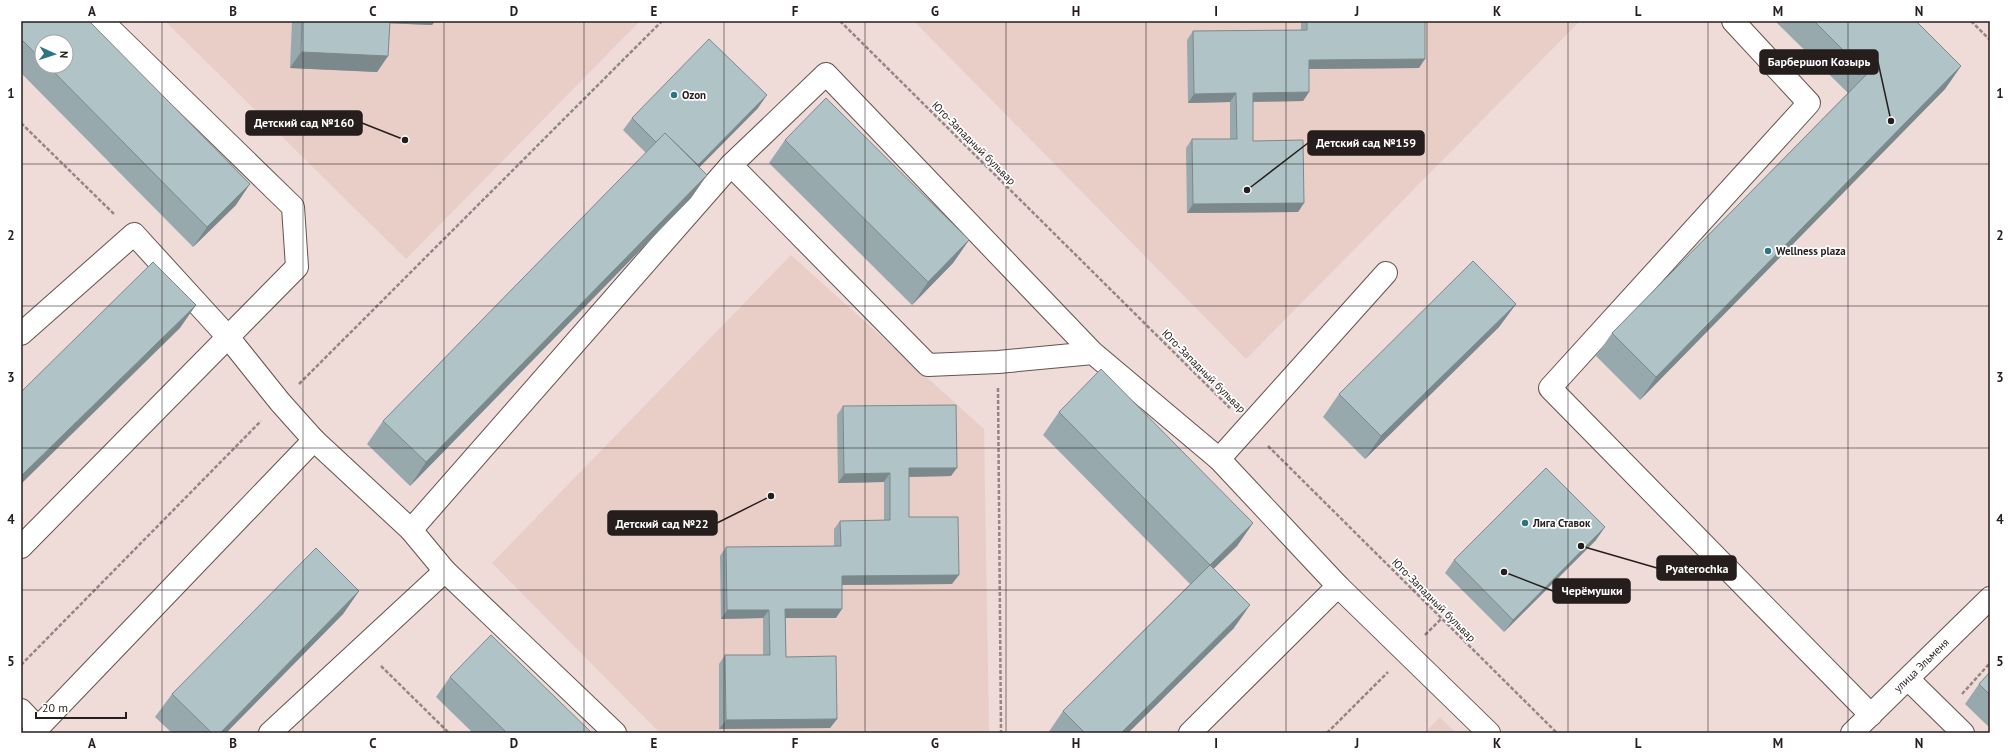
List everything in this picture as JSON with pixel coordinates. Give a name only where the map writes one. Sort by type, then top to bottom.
[{"type":"street","points":[[21,546],[297,267],[293,207],[102,21]]},
{"type":"street","points":[[1733,21],[1809,103],[1550,388],[1871,715]]},
{"type":"street","points":[[411,530],[731,166],[826,74],[1093,353],[1219,459],[1338,586],[1489,733]]},
{"type":"street","points":[[731,166],[928,365],[998,362],[1093,353]]},
{"type":"street","points":[[21,334],[134,234],[228,337],[280,402],[314,440],[411,530],[445,570],[615,733]]},
{"type":"street","points":[[1219,459],[1247,425],[1386,273]]},
{"type":"street","points":[[21,710],[36,730],[314,440]]},
{"type":"street","points":[[270,733],[445,570]]},
{"type":"street","points":[[1190,733],[1338,586]]},
{"type":"street","name":"улица Эльменя","points":[[1852,733],[1990,598]]},
{"type":"street","points":[[1908,679],[1963,733]]},
{"type":"path","points":[[21,665],[280,402],[662,21]]},
{"type":"path","name":"Юго-Западный бульвар","points":[[840,21],[1557,733]]},
{"type":"path","points":[[1971,21],[1990,40]]},
{"type":"path","points":[[21,123],[134,234]]},
{"type":"path","points":[[998,362],[1001,733]]},
{"type":"path","points":[[1327,733],[1442,618]]},
{"type":"path","points":[[362,648],[449,733]]},
{"type":"shaded area","points":[[165,21],[640,21],[406,259]]},
{"type":"shaded area","points":[[914,21],[1580,21],[1246,359]]},
{"type":"shaded area","points":[[791,255],[984,429],[989,733],[660,733],[492,563]]},
{"type":"shaded area","points":[[1440,717],[1456,733],[1425,733]]},
{"type":"building","points":[[21,21],[89,21],[250,184],[207,227],[56,74],[74,74],[74,34],[34,34],[34,52],[21,39]]},
{"type":"building","points":[[302,21],[390,21],[388,56],[301,52]]},
{"type":"building","points":[[1307,21],[1425,21],[1425,59],[1309,60],[1309,92],[1253,93],[1253,141],[1303,140],[1304,203],[1193,204],[1192,139],[1237,139],[1236,93],[1194,94],[1193,31],[1307,30]]},
{"type":"building","points":[[1814,21],[1916,21],[1961,66],[1656,377],[1612,333],[1867,74]]},
{"type":"building","points":[[709,39],[767,95],[698,165],[665,133],[656,142],[632,118]]},
{"type":"building","points":[[826,98],[969,240],[928,282],[785,140]]},
{"type":"building","points":[[665,133],[707,175],[426,462],[383,421]]},
{"type":"building","points":[[1473,261],[1516,304],[1381,436],[1339,394]]},
{"type":"building","points":[[153,262],[196,305],[21,476],[21,392]]},
{"type":"building","points":[[1101,369],[1253,523],[1210,565],[1059,412]]},
{"type":"building","points":[[956,405],[957,468],[909,468],[909,517],[958,517],[959,575],[842,576],[842,609],[785,609],[786,657],[836,656],[837,719],[726,720],[725,655],[770,655],[769,610],[727,610],[726,547],[841,546],[840,521],[890,520],[890,473],[844,474],[843,406]]},
{"type":"building","points":[[1546,468],[1605,527],[1513,620],[1454,560]]},
{"type":"building","points":[[316,548],[359,591],[220,733],[212,733],[172,694]]},
{"type":"building","points":[[1210,565],[1250,605],[1121,733],[1085,733],[1063,711]]},
{"type":"building","points":[[491,635],[592,733],[507,733],[450,677]]},
{"type":"building","points":[[1990,672],[1990,695],[1979,684]]},
{"type":"place","name":"Ozon","points":[[674,95]]},
{"type":"place","name":"Барбершоп Козырь","points":[[1891,121]]},
{"type":"place","name":"Детский сад №160","points":[[405,140]]},
{"type":"place","name":"Детский сад №159","points":[[1247,190]]},
{"type":"place","name":"Wellness plaza","points":[[1768,251]]},
{"type":"place","name":"Детский сад №22","points":[[771,496]]},
{"type":"place","name":"Лига Ставок","points":[[1525,523]]},
{"type":"place","name":"Pyaterochka","points":[[1581,546]]},
{"type":"place","name":"Черёмушки","points":[[1504,572]]}]
